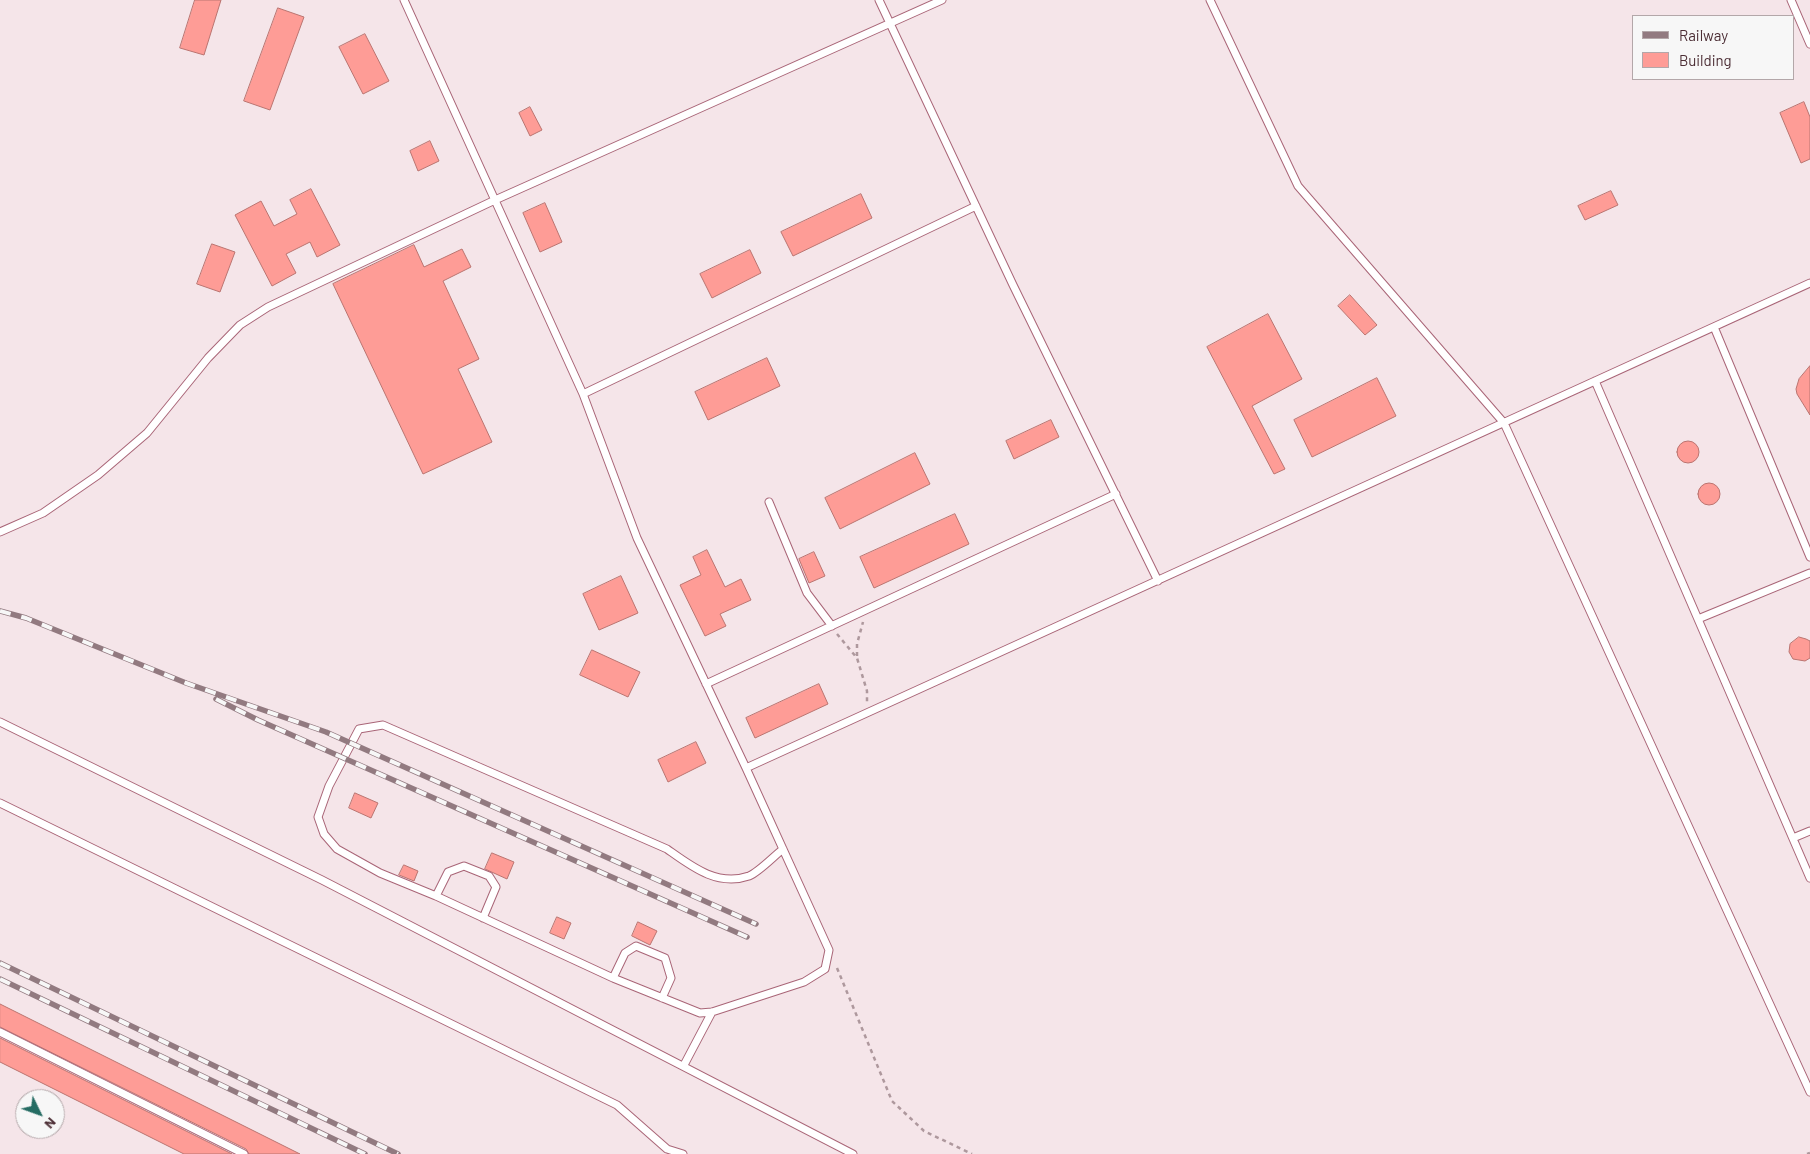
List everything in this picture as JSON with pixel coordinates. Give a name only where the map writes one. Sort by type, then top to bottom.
[{"type":"lane","points":[[404,0],[583,394],[637,538],[746,768],[783,849],[829,950],[825,969],[804,982],[712,1012],[700,1013],[613,978],[380,872],[337,849],[324,834],[318,817],[329,786],[359,729],[383,725],[667,849],[704,873],[718,878],[734,879],[750,876],[783,849]]},
{"type":"lane","points":[[879,0],[976,206],[1158,581]]},
{"type":"lane","points":[[0,532],[43,513],[105,469],[147,433],[208,358],[240,325],[268,307],[495,200],[942,0]]},
{"type":"lane","points":[[1210,0],[1298,186],[1504,423],[1810,1092]]},
{"type":"lane","points":[[1791,0],[1810,44]]},
{"type":"lane","points":[[583,394],[976,206]]},
{"type":"lane","points":[[746,768],[1810,283]]},
{"type":"lane","points":[[1714,327],[1810,557]]},
{"type":"lane","points":[[1595,381],[1810,878]]},
{"type":"lane","points":[[706,684],[1116,494]]},
{"type":"lane","points":[[769,502],[806,593],[832,626]]},
{"type":"lane","points":[[1698,619],[1810,573]]},
{"type":"lane","points":[[0,722],[322,880],[684,1065],[853,1154]]},
{"type":"lane","points":[[0,803],[617,1105],[667,1149],[682,1154]]},
{"type":"lane","points":[[1792,838],[1810,831]]},
{"type":"lane","points":[[436,896],[448,872],[464,866],[489,876],[496,887],[484,918]]},
{"type":"lane","points":[[613,978],[625,953],[636,946],[665,958],[671,978],[662,998]]},
{"type":"lane","points":[[684,1065],[712,1012]]},
{"type":"lane","points":[[0,1032],[244,1154]]},
{"type":"path","points":[[867,713],[867,691],[857,658],[857,644],[862,625],[870,608]]},
{"type":"path","points":[[832,626],[839,638],[857,658]]},
{"type":"path","points":[[837,967],[892,1101],[924,1131],[972,1154]]},
{"type":"building","points":[[195,0],[221,0],[204,55],[180,48]]},
{"type":"building","points":[[278,8],[304,17],[270,110],[244,101]]},
{"type":"building","points":[[365,34],[389,81],[363,94],[339,47]]},
{"type":"building","points":[[1804,102],[1810,117],[1810,159],[1801,163],[1780,113]]},
{"type":"building","points":[[530,107],[542,130],[530,136],[519,113]]},
{"type":"building","points":[[430,141],[439,161],[418,171],[410,151]]},
{"type":"building","points":[[311,189],[340,245],[317,257],[310,242],[286,254],[296,273],[272,286],[235,215],[261,201],[274,226],[297,214],[290,200]]},
{"type":"building","points":[[1611,191],[1618,205],[1585,220],[1578,206]]},
{"type":"building","points":[[861,194],[872,218],[793,256],[781,232]]},
{"type":"building","points":[[545,203],[562,242],[540,252],[523,213]]},
{"type":"building","points":[[212,244],[235,252],[220,292],[197,284]]},
{"type":"building","points":[[414,245],[424,267],[462,249],[471,267],[443,281],[479,359],[458,369],[492,442],[423,474],[333,284]]},
{"type":"building","points":[[750,250],[761,273],[712,298],[700,274]]},
{"type":"building","points":[[1350,295],[1377,325],[1365,335],[1338,306]]},
{"type":"building","points":[[1268,314],[1302,379],[1252,406],[1285,469],[1274,474],[1207,347]]},
{"type":"building","points":[[767,358],[780,386],[708,420],[695,392]]},
{"type":"building","points":[[1810,366],[1810,415],[1796,389],[1799,379]]},
{"type":"building","points":[[1377,378],[1396,416],[1312,457],[1294,420]]},
{"type":"building","points":[[1051,420],[1059,437],[1014,459],[1006,441]]},
{"type":"building","points":[[1688,441],[1696,444],[1699,452],[1696,460],[1688,463],[1680,460],[1677,452],[1680,444]]},
{"type":"building","points":[[915,453],[930,484],[840,529],[825,498]]},
{"type":"building","points":[[1709,483],[1717,486],[1720,494],[1717,502],[1709,505],[1701,502],[1698,494],[1701,486]]},
{"type":"building","points":[[955,514],[969,544],[874,588],[860,557]]},
{"type":"building","points":[[707,550],[725,587],[741,579],[751,600],[720,614],[726,626],[705,636],[680,585],[701,575],[693,557]]},
{"type":"building","points":[[814,552],[825,576],[809,583],[799,559]]},
{"type":"building","points":[[621,576],[638,613],[599,630],[583,594]]},
{"type":"building","points":[[1799,637],[1810,641],[1810,658],[1805,661],[1793,659],[1789,652],[1790,644]]},
{"type":"building","points":[[592,650],[640,672],[628,697],[580,675]]},
{"type":"building","points":[[819,684],[828,704],[755,738],[746,718]]},
{"type":"building","points":[[696,742],[706,763],[668,782],[658,760]]},
{"type":"building","points":[[355,793],[378,803],[371,818],[349,808]]},
{"type":"building","points":[[492,853],[514,862],[507,879],[485,869]]},
{"type":"building","points":[[404,865],[418,871],[414,881],[399,875]]},
{"type":"building","points":[[557,917],[571,923],[564,939],[550,933]]},
{"type":"building","points":[[638,922],[657,931],[650,945],[632,936]]},
{"type":"building","points":[[0,1004],[300,1154],[249,1154],[246,1149],[0,1027]]},
{"type":"building","points":[[0,1038],[232,1154],[184,1154],[65,1094],[65,1089],[54,1089],[0,1062]]},
{"type":"railway","points":[[0,611],[26,618],[186,683],[326,732],[756,924]]},
{"type":"railway","points":[[216,699],[258,720],[747,937]]},
{"type":"railway","points":[[0,963],[398,1154]]},
{"type":"railway","points":[[0,979],[365,1154]]}]
